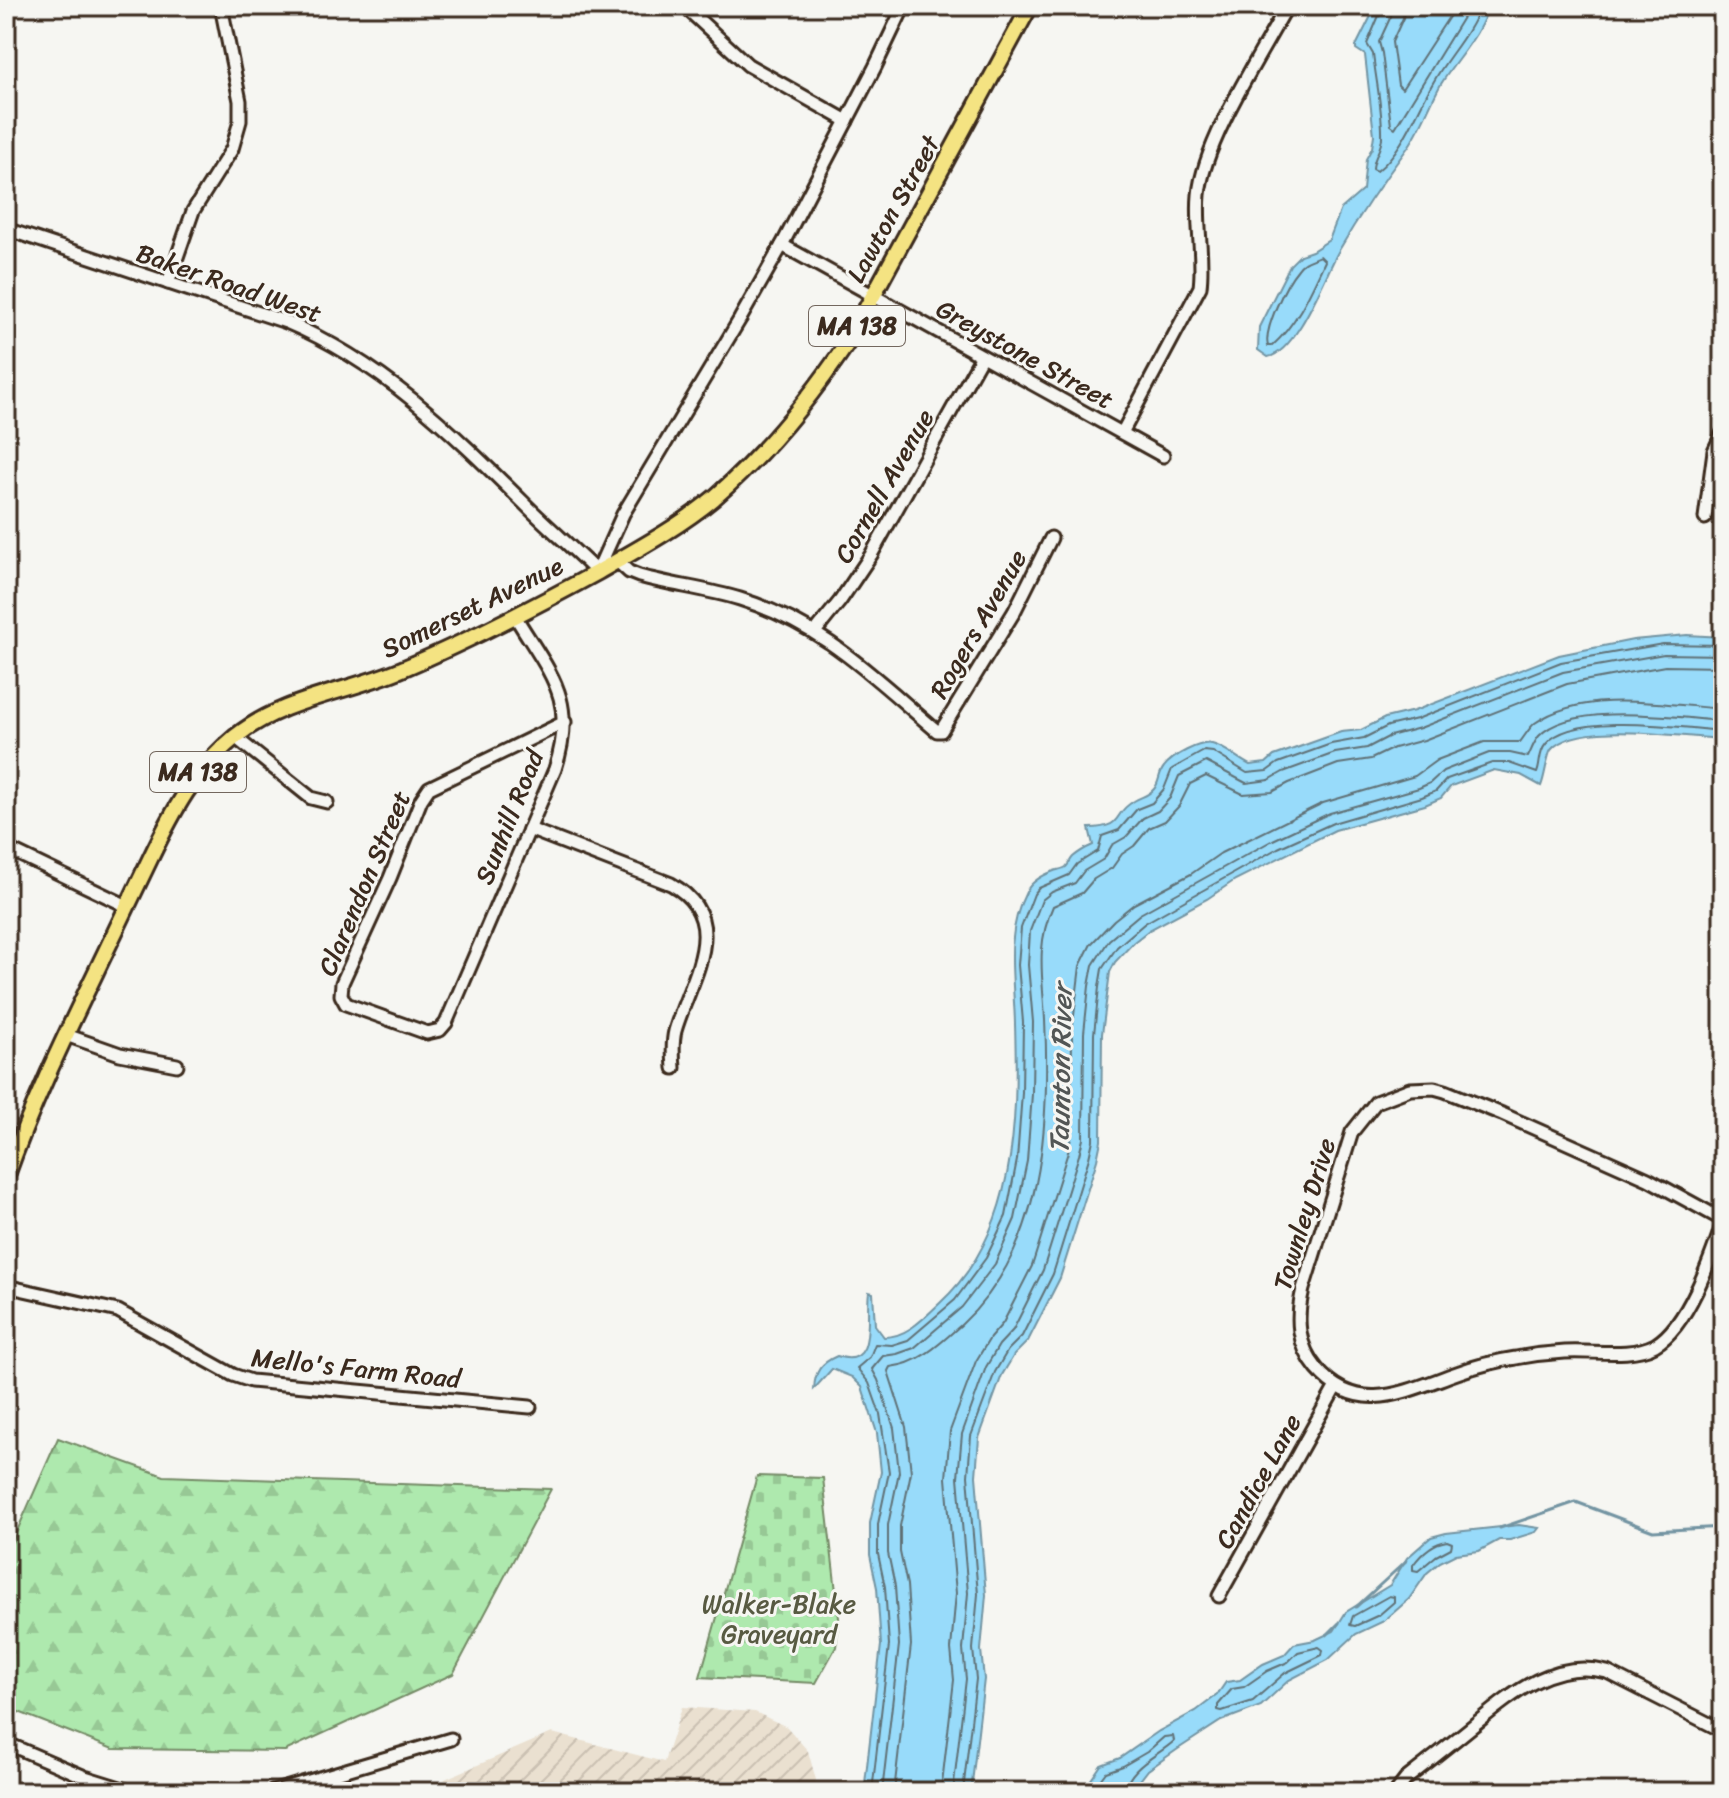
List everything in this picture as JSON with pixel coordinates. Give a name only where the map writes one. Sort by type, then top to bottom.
[{"type":"main road","name":"Lawton Street","points":[[597,572],[678,524],[712,499],[761,452],[817,388],[874,296],[1030,6]]},
{"type":"main road","name":"Somerset Avenue","points":[[6,1178],[28,1119],[127,906],[186,789],[208,761],[235,737],[279,710],[399,671],[515,616],[597,572]]},
{"type":"street","points":[[168,283],[193,211],[232,149],[240,121],[240,101],[221,6]]},
{"type":"street","points":[[684,6],[748,65],[847,121]]},
{"type":"street","name":"Somerset Avenue","points":[[597,572],[623,514],[782,245],[904,6]]},
{"type":"street","points":[[1122,433],[1200,287],[1198,197],[1205,166],[1218,134],[1287,6]]},
{"type":"street","name":"Baker Road West","points":[[6,229],[294,325],[329,340],[433,415],[597,572]]},
{"type":"street","name":"Greystone Street","points":[[782,245],[1163,456]]},
{"type":"street","name":"Cornell Avenue","points":[[815,632],[871,555],[982,356]]},
{"type":"street","points":[[1705,518],[1714,451],[1723,432]]},
{"type":"street","name":"Rogers Avenue","points":[[815,632],[843,650],[937,731],[941,731],[1014,612],[1051,538]]},
{"type":"street","points":[[617,561],[639,576],[740,599],[815,632]]},
{"type":"street","name":"Sunhill Road","points":[[436,1032],[446,1023],[555,769],[565,722],[563,703],[554,681],[515,616]]},
{"type":"street","name":"Clarendon Street","points":[[436,1032],[423,1032],[350,1006],[341,995],[342,983],[385,890],[421,800],[429,788],[565,722]]},
{"type":"street","points":[[235,737],[311,798],[327,802]]},
{"type":"street","points":[[529,829],[671,884],[695,906],[703,926],[704,947],[675,1030],[674,1068]]},
{"type":"street","points":[[6,848],[127,906]]},
{"type":"street","points":[[66,1035],[120,1054],[177,1065]]},
{"type":"street","name":"Townley Drive","points":[[1410,1089],[1445,1091],[1648,1179],[1723,1222],[1688,1306],[1673,1329],[1654,1346],[1642,1350],[1565,1352],[1507,1359],[1479,1365],[1387,1397],[1363,1396],[1335,1388],[1312,1363],[1305,1350],[1299,1326],[1299,1303],[1352,1132],[1368,1108],[1385,1097],[1410,1089]]},
{"type":"street","name":"Mello's Farm Road","points":[[6,1286],[118,1311],[233,1375],[251,1381],[530,1407]]},
{"type":"street","name":"Candice Lane","points":[[1219,1596],[1335,1388]]},
{"type":"street","points":[[1396,1792],[1406,1779],[1508,1697],[1538,1679],[1564,1671],[1586,1669],[1607,1672],[1723,1731]]},
{"type":"street","points":[[272,1792],[451,1739]]},
{"type":"street","points":[[6,1743],[85,1777],[133,1792]]},
{"type":"shaded area","points":[[682,1707],[755,1712],[787,1727],[808,1751],[816,1780],[814,1792],[439,1792],[445,1779],[552,1733],[664,1762]]},
{"type":"green space","points":[[58,1438],[164,1476],[551,1489],[453,1674],[285,1751],[113,1749],[6,1707],[6,1556]]},
{"type":"green space","name":"Walker-Blake Graveyard","points":[[757,1476],[823,1478],[839,1618],[836,1647],[816,1683],[700,1677]]},
{"type":"water","points":[[1376,6],[1488,6],[1481,26],[1441,84],[1421,126],[1338,252],[1299,328],[1279,352],[1268,357],[1258,350],[1259,327],[1290,265],[1300,255],[1329,240],[1341,209],[1363,190],[1366,159],[1374,135],[1365,55],[1356,46]]},
{"type":"water","name":"Taunton River","points":[[1687,635],[1723,637],[1723,739],[1632,732],[1583,735],[1564,741],[1551,750],[1541,786],[1521,775],[1494,770],[1451,786],[1441,798],[1425,805],[1335,830],[1235,880],[1149,930],[1115,962],[1110,972],[1102,1034],[1101,1141],[1097,1160],[1060,1278],[1028,1341],[1014,1355],[1002,1375],[979,1438],[976,1476],[986,1595],[981,1650],[984,1679],[971,1792],[864,1792],[881,1645],[877,1588],[870,1555],[870,1523],[881,1472],[877,1433],[862,1387],[852,1377],[832,1369],[814,1389],[815,1383],[817,1372],[827,1362],[837,1356],[850,1358],[859,1355],[864,1348],[869,1292],[873,1293],[875,1325],[884,1337],[900,1334],[915,1326],[940,1303],[965,1275],[984,1244],[998,1210],[1013,1136],[1016,1061],[1013,941],[1019,908],[1028,888],[1042,877],[1066,867],[1073,857],[1093,845],[1089,828],[1113,822],[1127,806],[1154,789],[1168,763],[1194,747],[1212,744],[1250,765],[1266,763],[1274,756],[1341,732],[1361,730],[1385,718],[1414,711],[1559,655],[1633,640]]},
{"type":"water","points":[[1519,1525],[1539,1528],[1536,1532],[1499,1540],[1479,1551],[1456,1554],[1440,1562],[1427,1573],[1409,1599],[1384,1621],[1356,1634],[1328,1660],[1289,1680],[1261,1706],[1221,1721],[1178,1749],[1148,1770],[1131,1792],[1076,1792],[1088,1784],[1101,1765],[1120,1758],[1159,1731],[1196,1711],[1217,1695],[1226,1682],[1240,1680],[1263,1664],[1284,1655],[1294,1644],[1315,1640],[1334,1631],[1346,1612],[1390,1585],[1407,1558],[1431,1537]]},
{"type":"waterway","points":[[1500,1528],[1576,1502],[1653,1531],[1723,1527]]},
{"type":"waterway","points":[[1356,1607],[1406,1561]]},
{"type":"waterway","points":[[1327,1635],[1339,1623]]}]
